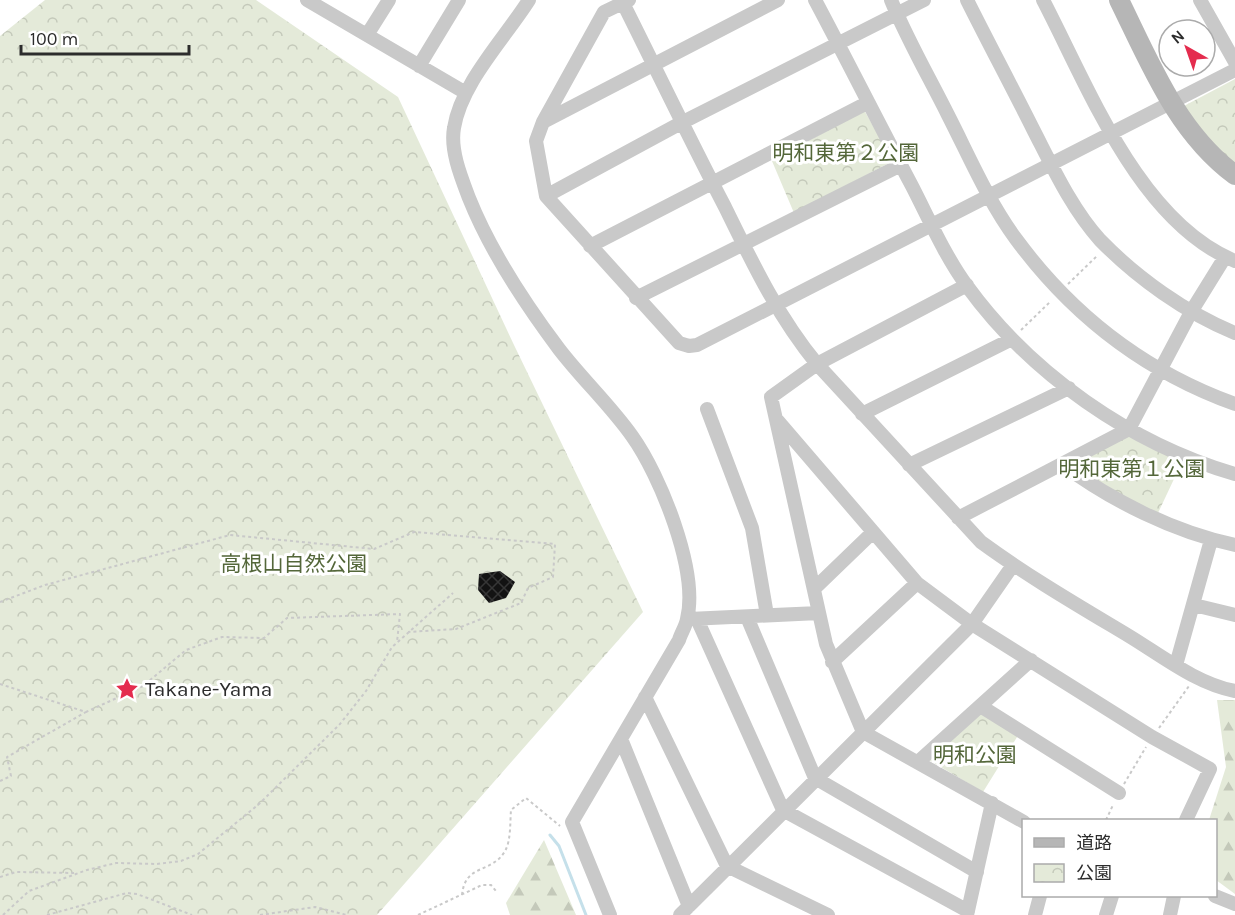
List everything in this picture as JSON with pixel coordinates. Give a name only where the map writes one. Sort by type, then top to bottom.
[{"type":"street","points":[[367,35],[389,0]]},
{"type":"street","points":[[419,66],[459,0]]},
{"type":"street","points":[[529,0],[466,93],[453,130],[456,161],[476,217],[502,263],[559,348],[626,428],[647,461],[680,542],[686,567],[692,619],[783,810],[967,913],[992,804]]},
{"type":"street","points":[[543,122],[778,0]]},
{"type":"street","points":[[815,0],[932,226],[967,285],[1012,339],[1070,388],[1129,429],[1182,455],[1235,474]]},
{"type":"street","points":[[546,196],[681,123],[838,43],[894,6],[924,0]]},
{"type":"street","points":[[967,0],[1052,166],[1077,210],[1100,240],[1156,287],[1191,312],[1235,333]]},
{"type":"street","points":[[958,518],[1129,429],[1191,312],[1230,259],[1192,235],[1143,186],[1112,134],[1043,0]]},
{"type":"street","points":[[1119,0],[1171,104],[1209,152],[1235,175]]},
{"type":"street","points":[[315,2],[466,93]]},
{"type":"street","points":[[1235,70],[1052,166],[989,195],[775,306],[697,345],[688,346],[679,343],[636,298],[546,196],[536,141],[543,122],[604,12],[626,2],[681,123],[775,306],[794,336],[817,364],[981,542],[1013,566],[1176,665],[1215,686],[1235,691]]},
{"type":"street","points":[[1204,2],[1235,62]]},
{"type":"street","points":[[894,6],[989,195],[1014,237],[1040,269],[1097,326],[1159,370],[1194,390],[1235,404]]},
{"type":"street","points":[[590,246],[867,103]]},
{"type":"street","points":[[636,298],[901,165]]},
{"type":"street","points":[[967,285],[817,364],[771,397],[832,662],[863,732],[1022,821]]},
{"type":"street","points":[[862,414],[1012,339]]},
{"type":"street","points":[[909,465],[1070,388]]},
{"type":"street","points":[[706,409],[752,528],[767,615]]},
{"type":"street","points":[[776,419],[917,583],[972,624],[1152,737],[1210,769],[1186,819]]},
{"type":"street","points":[[1062,464],[1087,483],[1132,506],[1211,540],[1235,545]]},
{"type":"street","points":[[815,588],[872,533]]},
{"type":"street","points":[[1176,665],[1211,540]]},
{"type":"street","points":[[621,739],[684,910],[972,624],[1013,566]]},
{"type":"street","points":[[832,662],[917,583]]},
{"type":"street","points":[[1194,605],[1235,615]]},
{"type":"street","points":[[692,619],[819,613]]},
{"type":"street","points":[[747,617],[815,778],[977,872]]},
{"type":"street","points":[[610,915],[573,827],[574,815],[692,619]]},
{"type":"street","points":[[918,762],[982,707],[1031,660]]},
{"type":"street","points":[[645,697],[727,866],[828,915]]},
{"type":"street","points":[[982,707],[1119,793]]},
{"type":"street","points":[[1035,915],[1040,897]]},
{"type":"street","points":[[1106,915],[1112,897]]},
{"type":"street","points":[[1170,915],[1174,897]]},
{"type":"street","points":[[1217,897],[1235,904]]},
{"type":"path","points":[[0,602],[45,585],[230,535],[374,549],[414,532],[555,544],[553,577],[528,588],[521,603],[456,629],[408,632]]},
{"type":"path","points":[[3,915],[29,891],[76,873],[116,862],[157,864],[181,861],[198,854],[259,804],[340,724],[366,691],[397,642],[453,592]]},
{"type":"path","points":[[0,781],[11,776],[7,757],[86,712],[143,686],[186,650],[222,637],[264,638],[287,618],[400,614],[397,642]]},
{"type":"path","points":[[0,684],[86,712]]},
{"type":"path","points":[[462,895],[463,884],[472,873],[497,862],[506,850],[512,810],[526,798],[563,829],[573,827]]},
{"type":"path","points":[[0,877],[16,872],[76,873]]},
{"type":"path","points":[[418,915],[482,885],[491,885],[496,891]]},
{"type":"path","points":[[48,915],[127,893],[138,894],[192,915]]},
{"type":"path","points":[[260,915],[315,907],[347,915]]},
{"type":"green space","name":"高根山自然公園","points":[[45,0],[256,0],[398,97],[643,612],[377,915],[0,915],[0,36]]},
{"type":"green space","points":[[1235,79],[1235,168],[1182,107]]},
{"type":"green space","name":"明和東第２公園","points":[[864,110],[893,161],[794,213],[772,161]]},
{"type":"green space","name":"明和東第１公園","points":[[1130,435],[1182,462],[1158,513],[1106,489],[1071,466]]},
{"type":"green space","points":[[1217,700],[1235,700],[1235,894],[1217,881],[1217,819],[1209,819],[1226,767]]},
{"type":"green space","name":"明和公園","points":[[983,711],[1019,734],[983,792],[929,760]]},
{"type":"green space","points":[[544,840],[576,915],[510,915],[506,903]]},
{"type":"building","points":[[500,571],[515,582],[506,598],[489,603],[478,590],[479,574]]},
{"type":"waterway","points":[[550,835],[559,846],[586,915]]},
{"type":"place","name":"Takane-Yama","points":[[127,689]]}]
